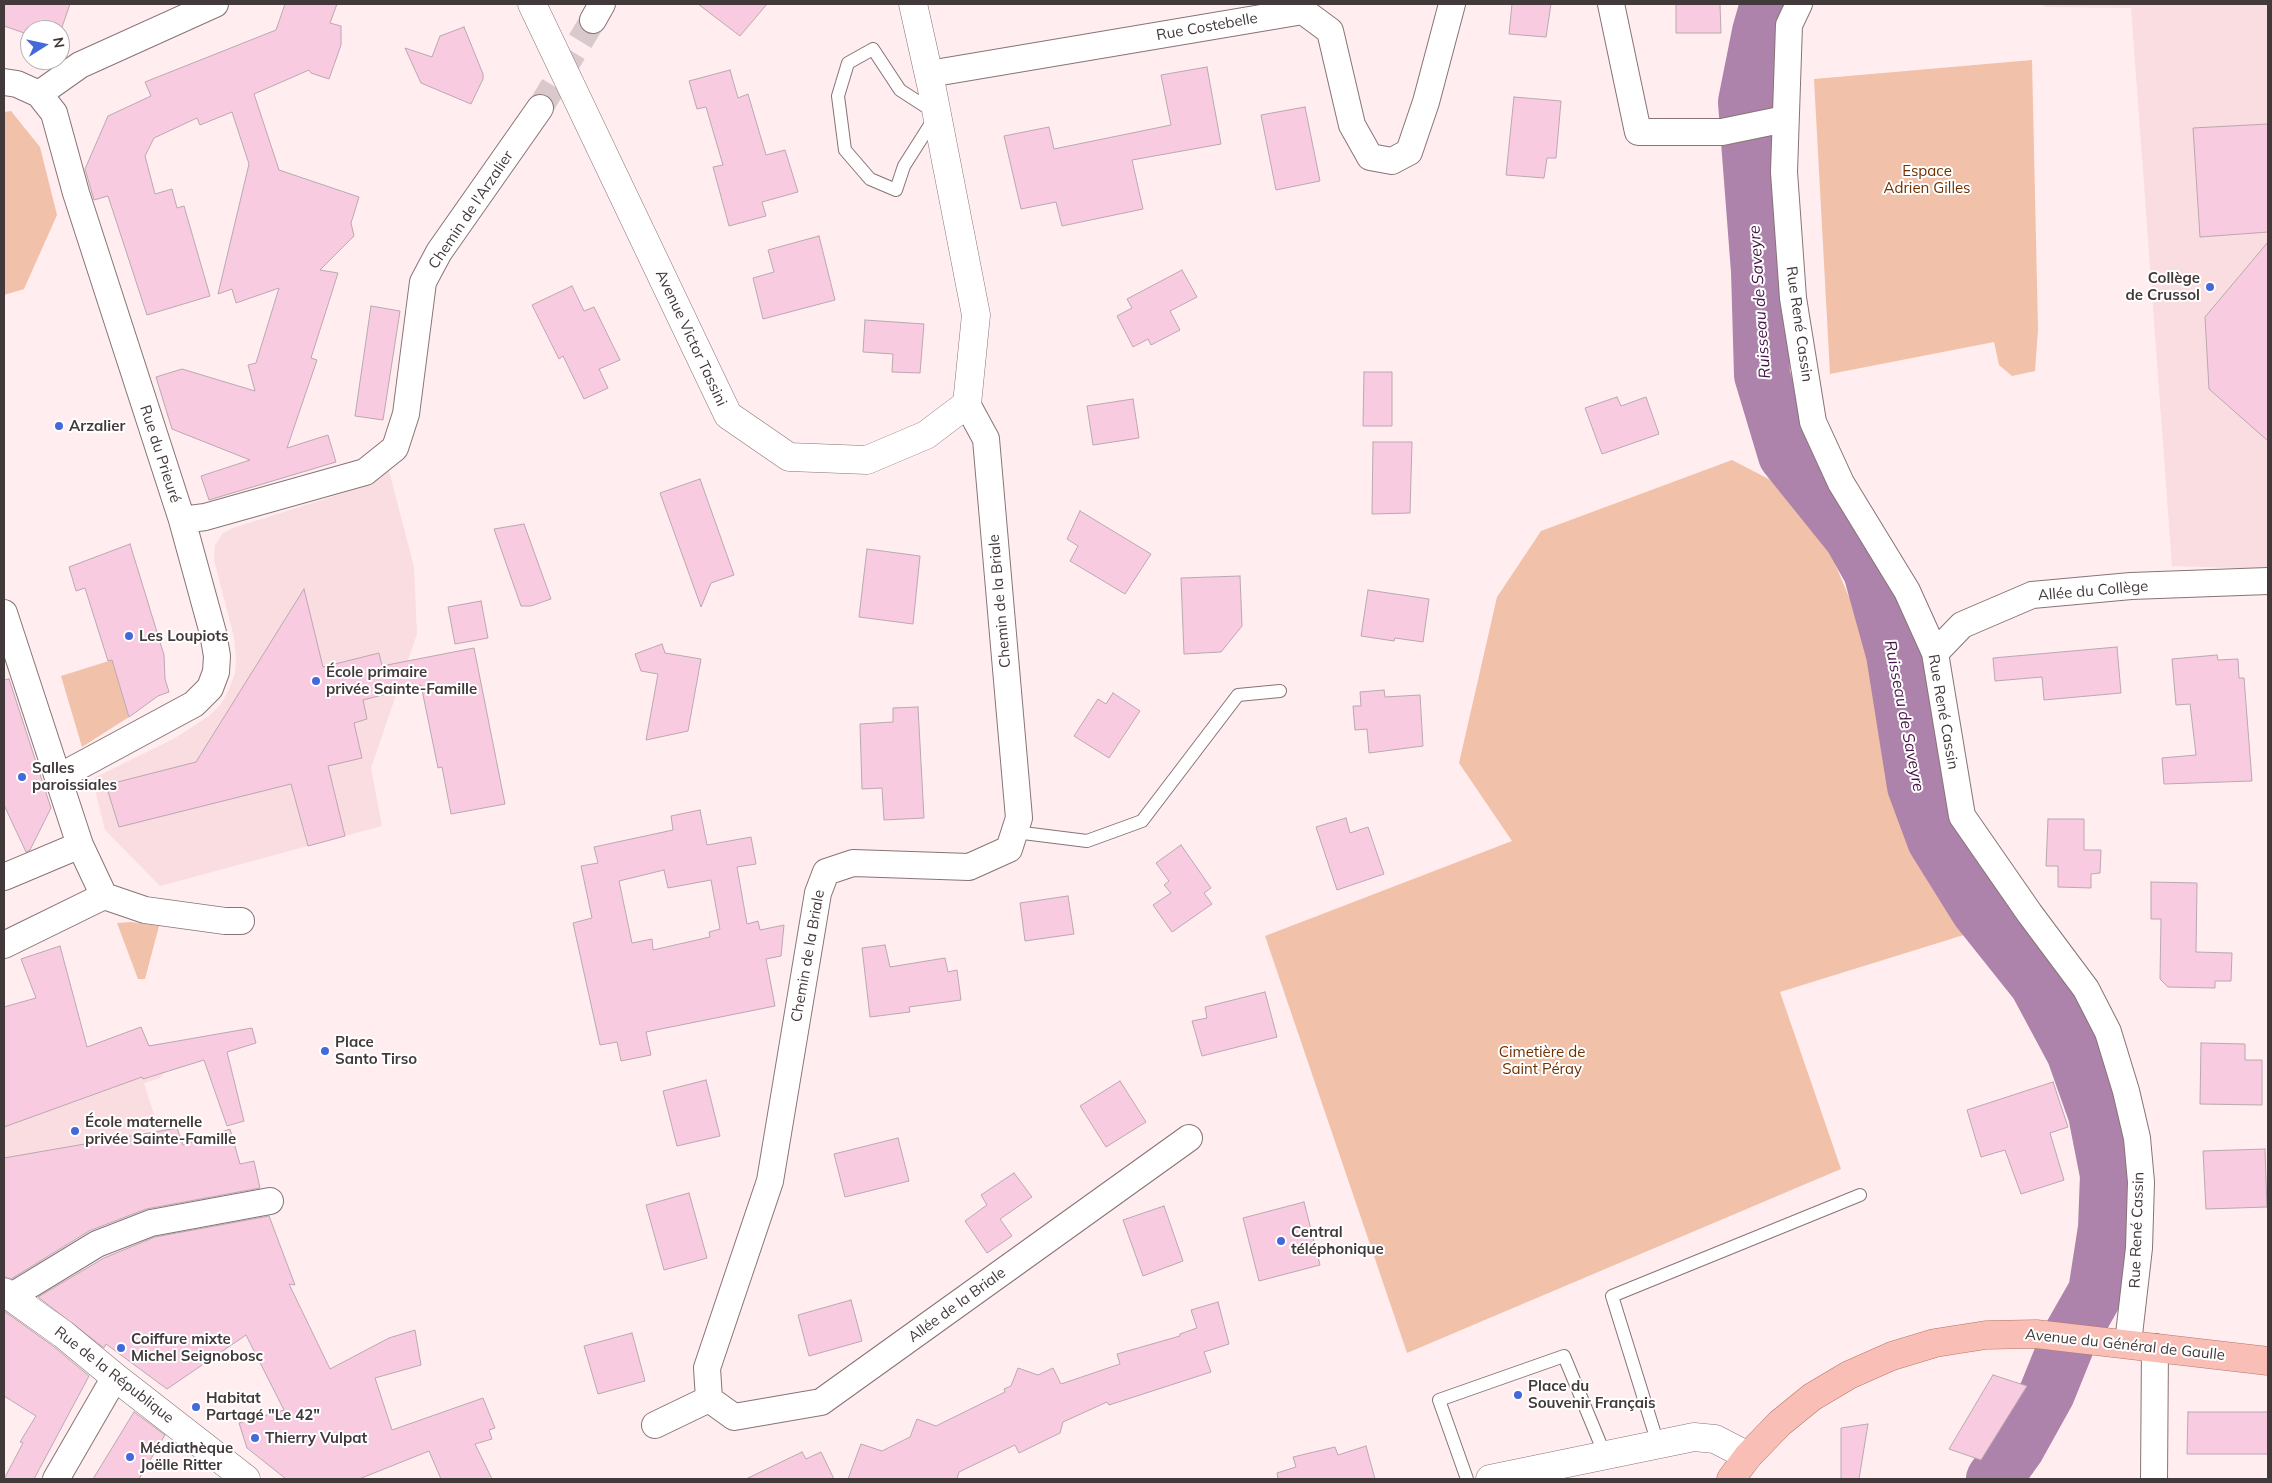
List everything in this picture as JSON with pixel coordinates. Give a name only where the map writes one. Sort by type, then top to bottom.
[{"type":"main road","name":"Avenue du Général de Gaulle","points":[[1731,1479],[1748,1456],[1780,1423],[1812,1397],[1849,1375],[1892,1356],[1935,1343],[1986,1335],[2044,1334],[2268,1361]]},
{"type":"street","points":[[4,82],[17,84],[39,94],[80,64],[215,4]]},
{"type":"street","name":"Avenue Victor Tassini","points":[[532,4],[728,415],[788,457],[867,460],[926,435],[967,404]]},
{"type":"street","points":[[913,4],[929,74],[976,315],[967,404]]},
{"type":"street","name":"Rue Costebelle","points":[[929,74],[1303,11],[1330,32],[1352,125],[1370,157],[1392,161],[1409,152],[1426,102],[1452,4]]},
{"type":"street","points":[[1611,4],[1638,132],[1722,132],[1785,119]]},
{"type":"street","name":"Rue René Cassin","points":[[1799,4],[1789,25],[1784,172],[1793,298],[1812,422],[1841,483],[1908,590],[1935,653],[1962,816],[2030,914],[2086,989],[2108,1032],[2126,1091],[2137,1138],[2141,1182],[2140,1248],[2128,1343]]},
{"type":"street","name":"Rue du Prieuré","points":[[39,94],[51,108],[59,128],[76,193],[182,520],[216,643],[216,672],[210,688],[194,704],[59,777]]},
{"type":"street","name":"Chemin de l'Arzalier","points":[[182,520],[205,518],[365,472],[395,448],[406,414],[423,282],[439,252],[540,108]]},
{"type":"street","name":"Chemin de la Briale","points":[[709,1399],[706,1368],[770,1181],[818,893],[826,872],[853,863],[969,867],[1009,849],[1019,818],[986,439],[967,404]]},
{"type":"street","name":"Allée du Collège","points":[[1935,653],[1962,624],[2032,595],[2132,586],[2268,580]]},
{"type":"street","points":[[4,613],[80,845],[104,896]]},
{"type":"street","points":[[4,877],[80,845]]},
{"type":"street","points":[[4,945],[104,896],[145,910],[225,921],[241,921]]},
{"type":"street","name":"Allée de la Briale","points":[[709,1399],[734,1417],[821,1402],[1190,1138]]},
{"type":"street","points":[[7,1294],[97,1244],[151,1223],[270,1201]]},
{"type":"street","name":"Rue de la République","points":[[7,1294],[63,1334],[246,1479]]},
{"type":"street","points":[[2154,1479],[2155,1347]]},
{"type":"street","points":[[56,1479],[115,1377]]},
{"type":"street","points":[[654,1425],[709,1399]]},
{"type":"street","points":[[1490,1479],[1694,1437],[1715,1439],[1748,1456]]},
{"type":"lane","points":[[873,49],[900,90],[937,114],[904,166],[896,190],[870,179],[845,150],[838,96],[848,63],[873,49]]},
{"type":"lane","points":[[1015,832],[1087,841],[1142,822],[1238,695],[1280,691]]},
{"type":"lane","points":[[1658,1444],[1612,1296],[1860,1195]]},
{"type":"lane","points":[[1467,1479],[1439,1400],[1564,1356],[1605,1455]]},
{"type":"shaded area","name":"Collège de Crussol","points":[[2043,4],[2268,4],[2268,569],[2172,566],[2131,8],[2044,7]]},
{"type":"shaded area","name":"École primaire privée Sainte-Famille","points":[[389,471],[414,567],[417,634],[371,768],[382,826],[160,886],[105,830],[93,782],[96,777],[175,738],[209,716],[221,704],[229,689],[235,673],[234,637],[214,560],[215,545],[223,533],[233,528],[363,487]]},
{"type":"shaded area","name":"École maternelle privée Sainte-Famille","points":[[141,1027],[149,1045],[163,1043],[170,1066],[160,1078],[144,1083],[158,1127],[134,1135],[108,1140],[118,1198],[4,1176],[4,1078]]},
{"type":"green space","name":"Espace Adrien Gilles","points":[[2032,60],[2038,330],[2035,371],[2012,376],[1999,365],[1994,342],[1830,374],[1814,79]]},
{"type":"green space","points":[[11,111],[40,147],[57,215],[24,289],[4,295],[4,112]]},
{"type":"green space","name":"Cimetière de Saint Péray","points":[[1732,460],[1786,488],[1822,533],[1871,649],[1903,812],[1967,934],[1780,992],[1841,1169],[1407,1353],[1265,936],[1512,841],[1459,763],[1497,597],[1541,531]]},
{"type":"green space","points":[[112,660],[129,717],[82,747],[61,676]]},
{"type":"green space","points":[[131,922],[159,926],[145,979],[138,979],[117,923]]},
{"type":"building","points":[[4,4],[70,4],[64,20],[20,20],[20,32],[4,26]]},
{"type":"building","points":[[285,4],[337,4],[330,23],[341,26],[341,45],[329,79],[311,73],[309,70],[254,94],[279,170],[359,197],[351,223],[354,236],[320,270],[338,273],[311,358],[317,360],[287,448],[328,435],[336,462],[209,500],[201,476],[250,460],[172,429],[156,377],[182,369],[255,391],[248,365],[256,363],[279,288],[236,303],[232,289],[218,294],[249,164],[232,112],[200,125],[197,118],[154,138],[145,156],[155,194],[172,189],[177,208],[184,206],[210,296],[147,315],[108,196],[94,200],[85,169],[108,116],[151,96],[145,82],[276,30]]},
{"type":"building","points":[[698,4],[767,4],[740,36]]},
{"type":"building","points":[[1512,4],[1551,4],[1546,37],[1509,34]]},
{"type":"building","points":[[1676,4],[1720,4],[1721,33],[1676,33]]},
{"type":"building","points":[[464,27],[483,74],[483,79],[471,104],[421,83],[405,48],[432,57],[440,36]]},
{"type":"building","points":[[1207,67],[1221,144],[1132,160],[1143,209],[1062,226],[1056,202],[1021,209],[1004,136],[1049,127],[1054,149],[1171,125],[1161,75]]},
{"type":"building","points":[[730,70],[738,98],[748,94],[766,155],[785,150],[798,192],[762,202],[766,216],[729,226],[713,167],[723,165],[706,107],[697,109],[689,81]]},
{"type":"building","points":[[1514,97],[1561,101],[1556,158],[1547,158],[1544,178],[1506,175]]},
{"type":"building","points":[[1305,107],[1320,181],[1276,190],[1261,115]]},
{"type":"building","points":[[2268,124],[2268,232],[2200,237],[2193,128]]},
{"type":"building","points":[[819,236],[835,300],[763,319],[753,278],[774,272],[768,250]]},
{"type":"building","points":[[2268,242],[2268,441],[2209,389],[2205,317]]},
{"type":"building","points":[[1182,270],[1197,297],[1170,311],[1180,330],[1151,345],[1148,339],[1133,347],[1117,316],[1132,308],[1127,299]]},
{"type":"building","points":[[572,286],[584,311],[594,307],[620,360],[599,369],[608,388],[584,399],[563,356],[559,359],[532,305]]},
{"type":"building","points":[[371,306],[400,311],[383,420],[355,416]]},
{"type":"building","points":[[865,320],[924,324],[920,373],[892,372],[893,354],[863,352]]},
{"type":"building","points":[[1364,372],[1392,372],[1392,426],[1363,426]]},
{"type":"building","points":[[1617,397],[1621,406],[1646,397],[1659,434],[1602,454],[1585,408]]},
{"type":"building","points":[[1133,399],[1139,438],[1093,445],[1087,406]]},
{"type":"building","points":[[1373,442],[1412,442],[1410,513],[1372,514]]},
{"type":"building","points":[[700,479],[734,575],[711,583],[701,607],[660,493]]},
{"type":"building","points":[[1080,511],[1151,554],[1125,594],[1070,561],[1078,546],[1067,539]]},
{"type":"building","points":[[524,524],[551,599],[531,606],[521,606],[494,529]]},
{"type":"building","name":"Les Loupiots","points":[[130,544],[164,655],[165,679],[169,692],[158,696],[129,717],[112,660],[108,661],[85,588],[76,591],[69,567]]},
{"type":"building","points":[[867,549],[920,556],[913,624],[859,617]]},
{"type":"building","points":[[1240,576],[1242,626],[1221,652],[1184,654],[1181,578]]},
{"type":"building","points":[[304,589],[323,667],[379,653],[382,666],[474,648],[505,804],[451,814],[442,767],[438,768],[421,685],[363,700],[367,719],[354,723],[362,758],[328,766],[345,836],[308,846],[291,784],[119,827],[106,785],[196,762]]},
{"type":"building","points":[[1368,590],[1429,599],[1423,642],[1395,638],[1394,641],[1361,636]]},
{"type":"building","points":[[481,601],[488,638],[455,644],[448,607]]},
{"type":"building","points":[[662,644],[665,653],[701,659],[688,731],[646,740],[658,674],[641,671],[635,654]]},
{"type":"building","points":[[2117,647],[2121,693],[2044,700],[2042,677],[1995,681],[1993,658]]},
{"type":"building","points":[[2217,655],[2218,660],[2238,659],[2239,678],[2244,678],[2252,781],[2164,784],[2162,758],[2196,755],[2190,704],[2176,705],[2172,659]]},
{"type":"building","name":"Salles paroissiales","points":[[9,679],[51,808],[30,850],[26,852],[4,805],[4,680]]},
{"type":"building","points":[[1384,690],[1385,697],[1420,695],[1423,746],[1369,753],[1367,729],[1355,730],[1353,706],[1361,706],[1360,692]]},
{"type":"building","points":[[1113,693],[1140,711],[1109,758],[1074,736],[1098,699],[1106,704]]},
{"type":"building","points":[[918,707],[924,818],[884,820],[882,788],[862,789],[860,724],[893,722],[893,708]]},
{"type":"building","points":[[700,810],[707,845],[751,837],[756,864],[737,867],[747,924],[758,921],[760,930],[784,925],[781,956],[766,959],[775,1006],[646,1032],[651,1055],[621,1061],[617,1042],[600,1045],[573,923],[592,918],[581,866],[598,863],[594,847],[673,830],[671,816]],"holes":[[[664,870],[668,888],[711,880],[720,929],[709,932],[710,937],[653,950],[652,939],[632,943],[619,881]]]},
{"type":"building","points":[[1346,818],[1350,833],[1368,827],[1384,874],[1337,890],[1316,827]]},
{"type":"building","points":[[2048,819],[2084,819],[2084,850],[2101,850],[2100,873],[2091,874],[2091,888],[2058,887],[2058,866],[2046,866]]},
{"type":"building","points":[[1181,845],[1211,888],[1204,893],[1212,904],[1172,932],[1153,905],[1171,893],[1164,885],[1169,881],[1156,863]]},
{"type":"building","points":[[2151,882],[2197,883],[2196,952],[2232,953],[2231,981],[2215,981],[2215,988],[2168,987],[2160,979],[2161,919],[2151,919]]},
{"type":"building","points":[[1068,896],[1074,934],[1025,941],[1020,903]]},
{"type":"building","points":[[885,945],[890,967],[945,958],[948,972],[957,970],[961,1000],[909,1007],[910,1012],[870,1017],[862,948]]},
{"type":"building","points":[[60,946],[87,1047],[141,1027],[149,1046],[252,1028],[256,1043],[227,1052],[244,1121],[227,1126],[204,1060],[143,1079],[142,1077],[4,1127],[4,1007],[36,998],[21,959]]},
{"type":"building","points":[[1265,992],[1277,1037],[1202,1056],[1192,1021],[1207,1018],[1205,1007]]},
{"type":"building","points":[[2201,1043],[2245,1044],[2245,1060],[2262,1060],[2262,1105],[2200,1104]]},
{"type":"building","points":[[706,1080],[720,1136],[677,1146],[663,1091]]},
{"type":"building","points":[[1120,1081],[1146,1122],[1106,1147],[1080,1106]]},
{"type":"building","points":[[2053,1082],[2068,1127],[2050,1133],[2064,1180],[2021,1194],[2005,1150],[1981,1157],[1967,1110]]},
{"type":"building","points":[[177,1128],[183,1145],[230,1129],[240,1164],[254,1161],[260,1188],[146,1209],[89,1231],[11,1279],[4,1277],[4,1158]]},
{"type":"building","points":[[898,1138],[909,1181],[845,1197],[834,1154]]},
{"type":"building","points":[[2265,1149],[2267,1207],[2206,1209],[2203,1151]]},
{"type":"building","points":[[1014,1173],[1032,1197],[1000,1219],[1012,1236],[987,1253],[965,1221],[987,1205],[981,1195]]},
{"type":"building","points":[[689,1193],[707,1258],[664,1270],[646,1205]]},
{"type":"building","name":"Central téléphonique","points":[[1304,1202],[1320,1265],[1259,1281],[1243,1218]]},
{"type":"building","points":[[1164,1206],[1183,1261],[1143,1276],[1123,1220]]},
{"type":"building","points":[[269,1216],[295,1285],[289,1284],[330,1369],[389,1338],[415,1330],[421,1365],[375,1378],[392,1430],[483,1398],[495,1428],[489,1430],[492,1439],[475,1444],[492,1479],[441,1479],[429,1451],[359,1479],[286,1479],[247,1448],[239,1423],[284,1410],[246,1335],[167,1389],[106,1344],[104,1348],[38,1297],[104,1258],[155,1237]]},
{"type":"building","points":[[851,1300],[862,1341],[809,1356],[798,1315]]},
{"type":"building","points":[[1218,1302],[1229,1344],[1204,1352],[1211,1372],[1109,1405],[1107,1402],[1063,1422],[1060,1433],[1019,1453],[1015,1445],[959,1472],[957,1479],[848,1479],[861,1444],[882,1451],[910,1437],[917,1419],[936,1426],[1005,1392],[1004,1389],[1011,1386],[1018,1368],[1038,1375],[1053,1368],[1061,1384],[1120,1364],[1117,1354],[1180,1336],[1180,1334],[1197,1328],[1191,1310]]},
{"type":"building","points":[[4,1311],[53,1346],[89,1376],[34,1479],[4,1479],[23,1443],[20,1442],[36,1416],[4,1396]]},
{"type":"building","points":[[632,1333],[645,1381],[598,1394],[584,1346]]},
{"type":"building","points":[[1993,1375],[2027,1386],[1981,1460],[1949,1449]]},
{"type":"building","name":"Médiathèque Joëlle Ritter","points":[[134,1412],[165,1435],[139,1479],[93,1479]]},
{"type":"building","points":[[2188,1412],[2268,1412],[2268,1454],[2187,1454]]},
{"type":"building","points":[[1868,1424],[1859,1479],[1841,1479],[1841,1428]]},
{"type":"building","points":[[1366,1446],[1375,1479],[1278,1479],[1277,1473],[1296,1467],[1293,1457],[1335,1447],[1338,1455]]},
{"type":"building","points":[[802,1452],[806,1459],[821,1452],[834,1479],[746,1479]]},
{"type":"waterway","name":"Ruisseau de Saveyre","points":[[1768,4],[1760,32],[1746,102],[1759,271],[1762,375],[1786,455],[1852,537],[1871,571],[1894,654],[1915,786],[1935,840],[1978,909],[2037,983],[2074,1052],[2096,1114],[2108,1175],[2106,1228],[2096,1292],[2068,1341],[2047,1393],[2017,1447],[1994,1479]]},
{"type":"tunnel","points":[[540,108],[593,20]]},
{"type":"place","name":"Collège de Crussol","points":[[2210,287]]},
{"type":"place","name":"Arzalier","points":[[59,426]]},
{"type":"place","name":"Les Loupiots","points":[[129,636]]},
{"type":"place","name":"École primaire privée Sainte-Famille","points":[[316,681]]},
{"type":"place","name":"Salles paroissiales","points":[[22,777]]},
{"type":"place","name":"Place Santo Tirso","points":[[325,1051]]},
{"type":"place","name":"École maternelle privée Sainte-Famille","points":[[75,1131]]},
{"type":"place","name":"Central téléphonique","points":[[1281,1241]]},
{"type":"place","name":"Coiffure mixte Michel Seignobosc","points":[[121,1348]]},
{"type":"place","name":"Place du Souvenir Français","points":[[1518,1395]]},
{"type":"place","name":"Habitat Partagé \"Le 42\"","points":[[196,1407]]},
{"type":"place","name":"Thierry Vulpat","points":[[255,1438]]},
{"type":"place","name":"Médiathèque Joëlle Ritter","points":[[130,1457]]}]
